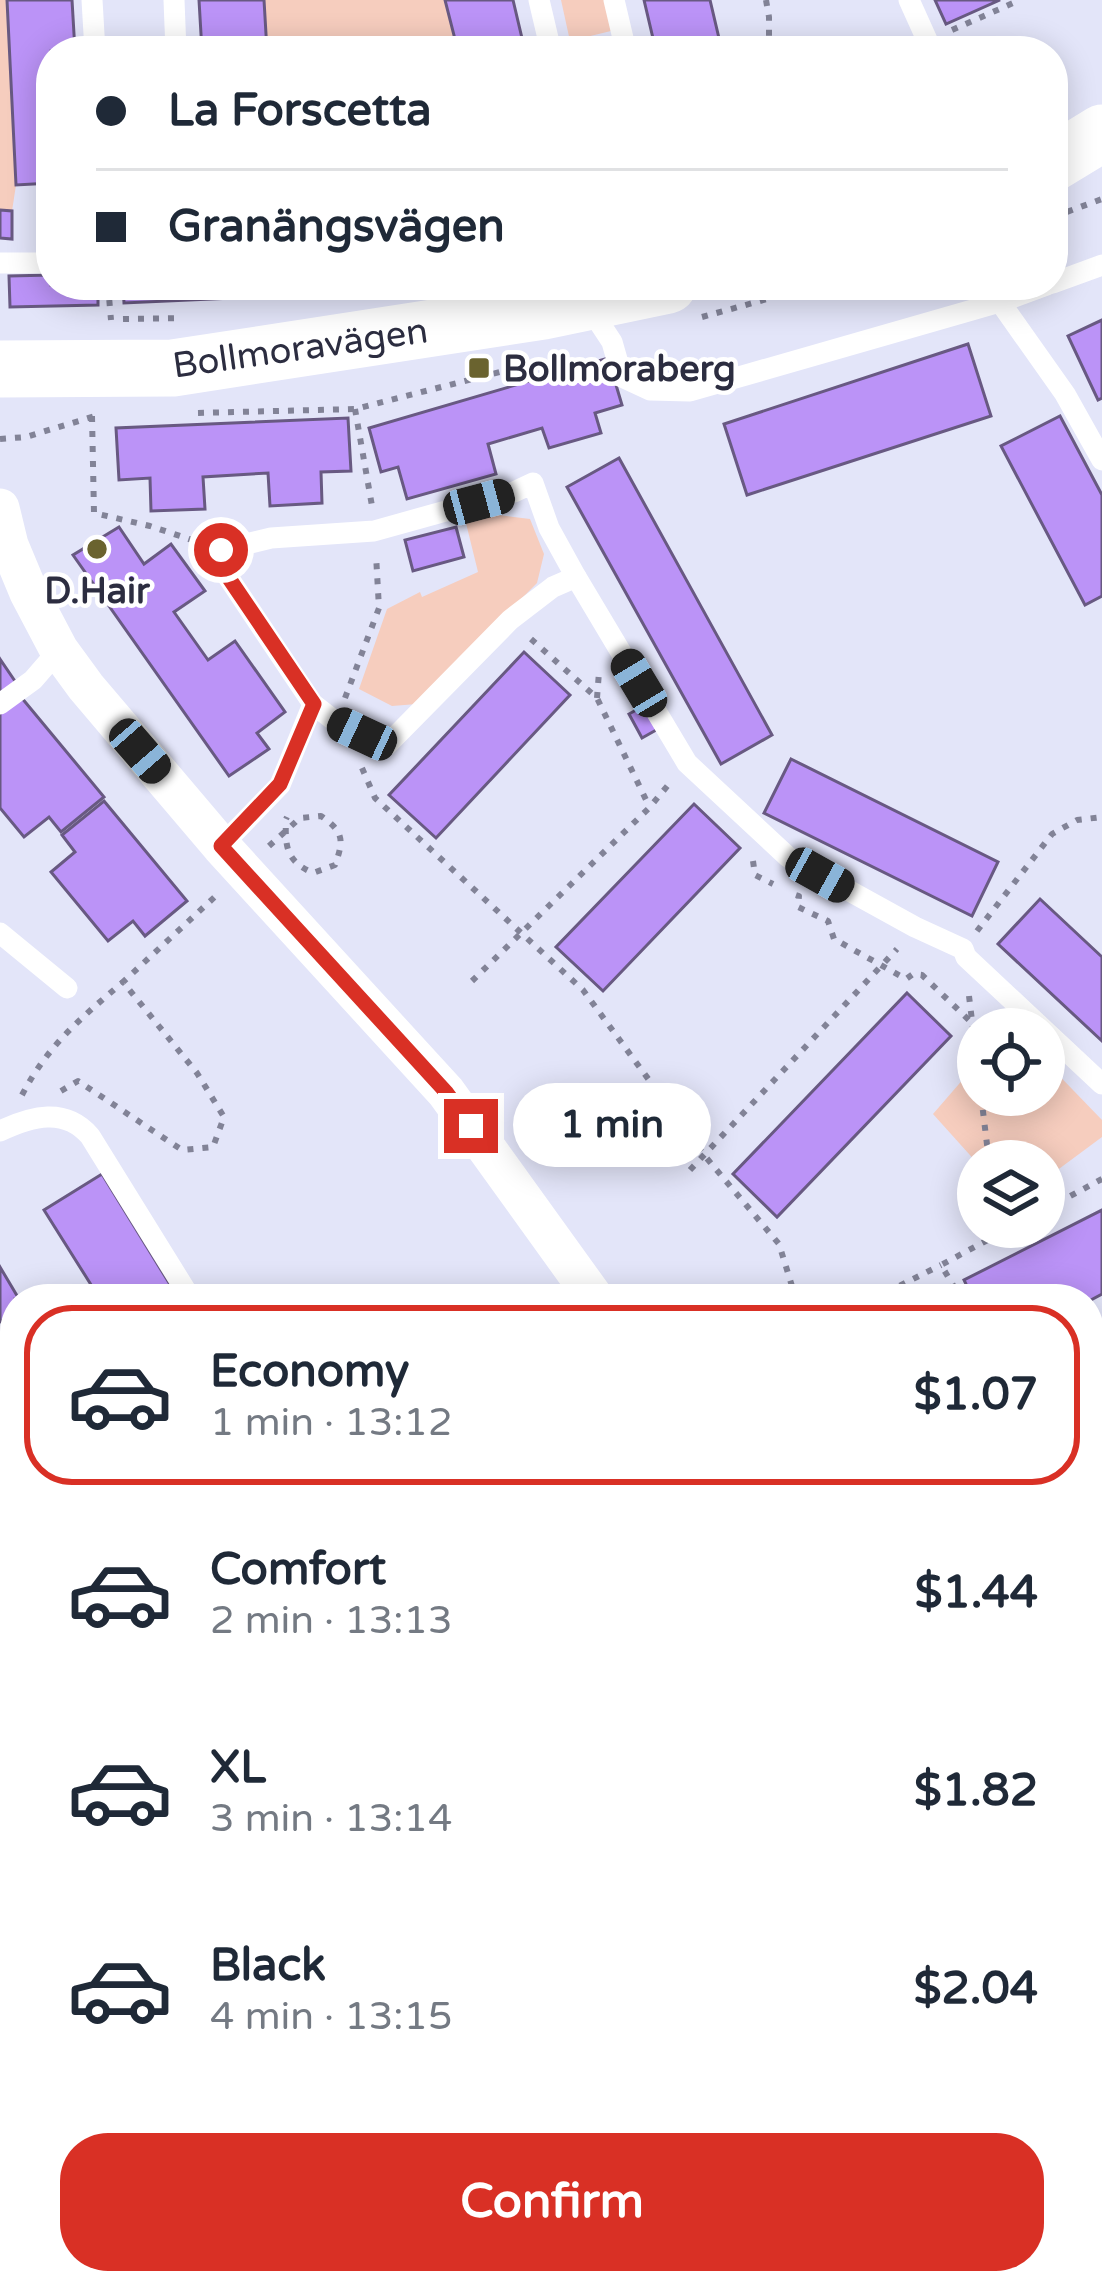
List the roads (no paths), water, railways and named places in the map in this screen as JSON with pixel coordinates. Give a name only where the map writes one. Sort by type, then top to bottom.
[{"type":"street","points":[[1068,155],[1102,133]]},
{"type":"street","points":[[1068,160],[1102,149]]},
{"type":"street","name":"Bollmoravägen","points":[[0,369],[173,368],[596,300]]},
{"type":"street","points":[[0,508],[22,577],[59,650],[86,687],[221,846],[446,1092],[584,1284]]},
{"type":"lane","points":[[92,0],[94,36]]},
{"type":"lane","points":[[174,0],[175,36]]},
{"type":"lane","points":[[539,0],[547,36]]},
{"type":"lane","points":[[614,0],[622,36]]},
{"type":"lane","points":[[908,0],[931,36]]},
{"type":"lane","points":[[0,263],[36,262]]},
{"type":"lane","points":[[1068,277],[1102,265]]},
{"type":"lane","points":[[586,302],[612,342],[622,377],[650,389],[690,391],[1006,300]]},
{"type":"lane","points":[[1000,302],[1065,394],[1102,460]]},
{"type":"lane","points":[[576,577],[553,587],[510,620],[386,746],[337,722],[314,704],[218,562],[221,550],[271,538],[374,531],[533,483],[549,528],[687,763],[788,857],[965,953],[1102,1084]]},
{"type":"lane","points":[[0,704],[33,680],[59,650]]},
{"type":"lane","points":[[221,846],[280,784],[314,704]]},
{"type":"lane","points":[[0,933],[67,988]]},
{"type":"lane","points":[[0,1131],[47,1117],[68,1118],[80,1125],[182,1284]]},
{"type":"place","name":"Bollmoraberg","points":[[479,368]]},
{"type":"place","name":"D.Hair","points":[[97,549]]}]
